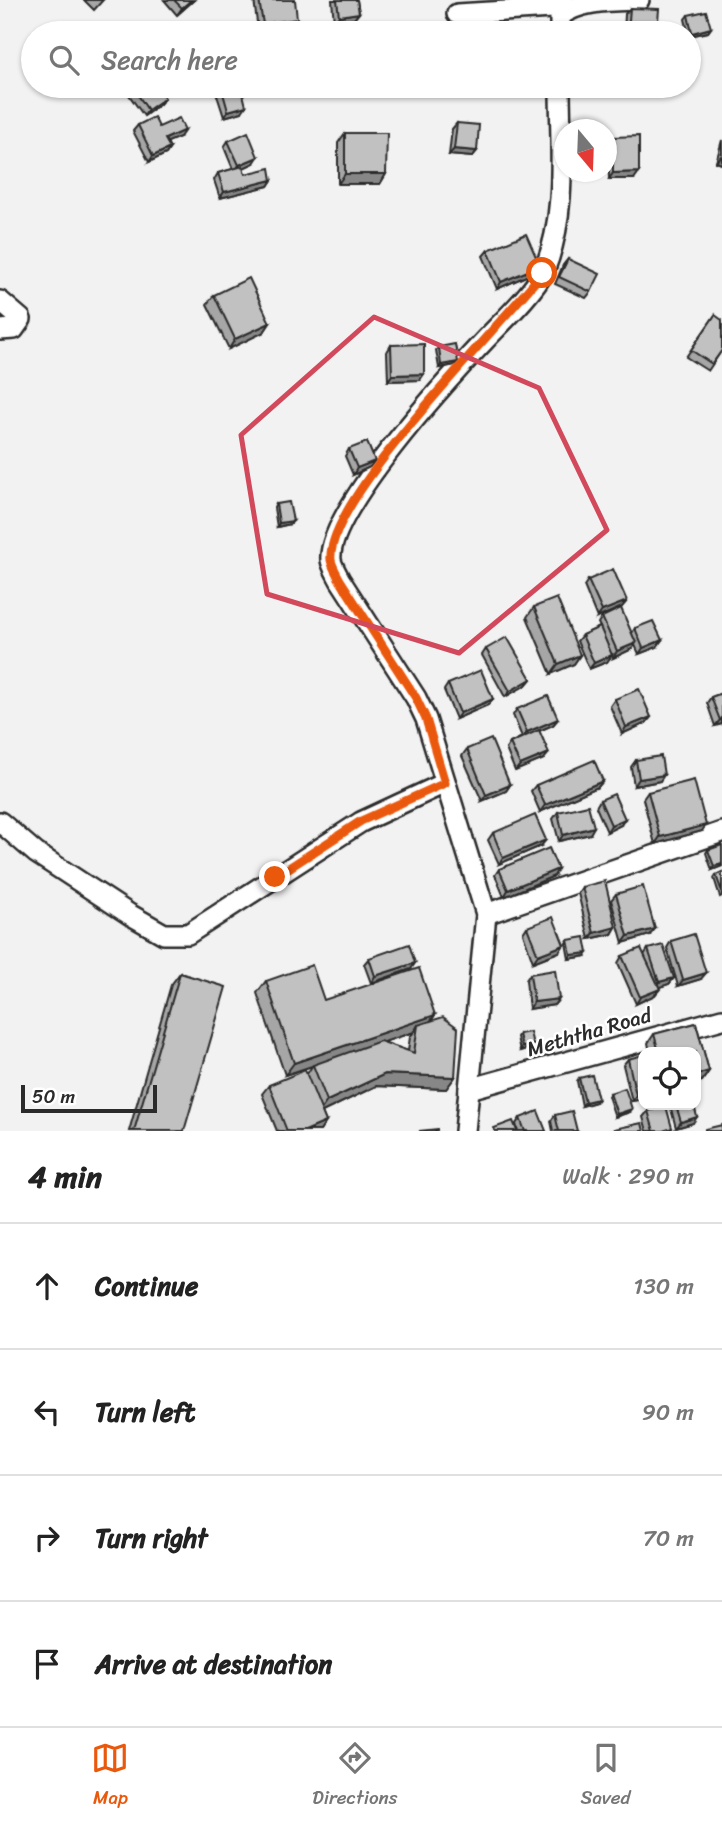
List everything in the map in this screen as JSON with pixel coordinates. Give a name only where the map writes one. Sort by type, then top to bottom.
[{"type":"street","points":[[457,14],[569,7],[583,2],[639,0]]},
{"type":"street","points":[[560,21],[560,16],[569,7]]},
{"type":"street","points":[[466,1131],[486,914],[426,719],[416,698],[340,580],[331,561],[346,512],[409,425],[518,304],[542,273],[551,248],[561,202],[560,98]]},
{"type":"street","points":[[0,301],[21,319],[15,329],[0,330]]},
{"type":"street","points":[[0,822],[36,853],[129,914],[164,934],[188,934],[361,821],[445,783]]},
{"type":"street","points":[[486,914],[722,832]]},
{"type":"street","name":"Meththa Road","points":[[469,1089],[722,1018]]},
{"type":"highlighted area","points":[[374,317],[539,388],[607,530],[459,653],[267,594],[241,435]]},
{"type":"building","points":[[174,0],[191,0],[182,8]]},
{"type":"building","points":[[259,0],[295,0],[297,19],[262,21]]},
{"type":"building","points":[[337,0],[357,0],[359,13],[339,16]]},
{"type":"building","points":[[630,8],[659,9],[658,21],[629,21]]},
{"type":"building","points":[[706,11],[711,28],[701,31],[701,21],[689,21],[688,15]]},
{"type":"building","points":[[140,98],[165,98],[148,110]]},
{"type":"building","points":[[224,98],[244,98],[246,106],[228,111]]},
{"type":"building","points":[[154,117],[159,127],[179,118],[185,130],[165,139],[170,148],[153,156],[138,125]]},
{"type":"building","points":[[457,123],[479,125],[477,151],[454,149]]},
{"type":"building","points":[[248,132],[258,157],[239,165],[228,141]]},
{"type":"building","points":[[345,133],[387,133],[386,174],[345,174]]},
{"type":"building","points":[[639,136],[639,172],[617,173],[617,137]]},
{"type":"building","points":[[243,166],[245,174],[270,168],[272,180],[224,192],[218,173]]},
{"type":"building","points":[[526,234],[540,266],[501,282],[488,250]]},
{"type":"building","points":[[568,259],[600,274],[591,292],[559,277]]},
{"type":"building","points":[[249,278],[270,323],[235,339],[214,295]]},
{"type":"building","points":[[715,315],[722,320],[722,350],[712,364],[691,350]]},
{"type":"building","points":[[424,344],[424,374],[392,375],[391,345]]},
{"type":"building","points":[[455,344],[458,362],[441,365],[439,347]]},
{"type":"building","points":[[367,442],[375,461],[357,468],[349,449]]},
{"type":"building","points":[[289,502],[293,521],[279,523],[276,504]]},
{"type":"building","points":[[613,569],[627,601],[602,611],[588,580]]},
{"type":"building","points":[[557,598],[580,655],[558,664],[534,607]]},
{"type":"building","points":[[621,608],[636,643],[617,651],[602,617]]},
{"type":"building","points":[[653,621],[662,640],[643,648],[635,628]]},
{"type":"building","points":[[600,627],[612,655],[594,663],[582,635]]},
{"type":"building","points":[[507,637],[531,679],[510,691],[486,649]]},
{"type":"building","points":[[481,670],[493,699],[460,713],[448,684]]},
{"type":"building","points":[[639,689],[651,717],[626,727],[615,699]]},
{"type":"building","points":[[722,693],[722,719],[720,720],[711,697]]},
{"type":"building","points":[[548,696],[558,719],[527,732],[517,709]]},
{"type":"building","points":[[539,730],[549,753],[520,765],[510,743]]},
{"type":"building","points":[[491,739],[510,785],[486,795],[467,749]]},
{"type":"building","points":[[661,756],[664,775],[639,779],[636,760]]},
{"type":"building","points":[[594,760],[603,781],[545,805],[536,785]]},
{"type":"building","points":[[694,780],[706,825],[660,837],[648,792]]},
{"type":"building","points":[[614,794],[625,819],[611,825],[600,800]]},
{"type":"building","points":[[588,805],[594,827],[563,835],[558,812]]},
{"type":"building","points":[[535,815],[546,840],[503,858],[493,833]]},
{"type":"building","points":[[722,845],[722,864],[714,866],[708,850]]},
{"type":"building","points":[[549,848],[558,869],[508,890],[499,869]]},
{"type":"building","points":[[722,872],[722,892],[716,875]]},
{"type":"building","points":[[605,881],[616,927],[594,933],[582,887]]},
{"type":"building","points":[[643,886],[655,929],[628,936],[616,894]]},
{"type":"building","points":[[553,917],[564,945],[538,955],[527,927]]},
{"type":"building","points":[[694,934],[706,973],[683,980],[671,941]]},
{"type":"building","points":[[585,937],[588,953],[571,955],[568,940]]},
{"type":"building","points":[[409,944],[415,963],[375,976],[369,958]]},
{"type":"building","points":[[663,945],[674,978],[659,982],[648,949]]},
{"type":"building","points":[[641,948],[660,989],[640,997],[622,956]]},
{"type":"building","points":[[312,965],[324,1000],[419,968],[435,1015],[294,1063],[266,981]]},
{"type":"building","points":[[555,970],[559,999],[534,1002],[530,974]]},
{"type":"building","points":[[180,973],[226,987],[184,1131],[134,1131]]},
{"type":"building","points":[[443,1017],[458,1028],[455,1077],[385,1074],[327,1101],[313,1065],[380,1041],[414,1053],[418,1025]]},
{"type":"building","points":[[696,1023],[709,1071],[701,1073],[701,1047],[658,1047],[654,1034]]},
{"type":"building","points":[[530,1032],[533,1045],[522,1047],[519,1034]]},
{"type":"building","points":[[638,1056],[636,1095],[628,1059]]},
{"type":"building","points":[[305,1070],[326,1122],[305,1131],[287,1131],[269,1085]]},
{"type":"building","points":[[592,1075],[598,1099],[585,1102],[579,1078]]},
{"type":"building","points":[[625,1088],[632,1109],[617,1114],[610,1093]]},
{"type":"building","points":[[667,1110],[672,1128],[654,1131],[648,1111]]},
{"type":"building","points":[[677,1110],[695,1110],[697,1117],[681,1122]]},
{"type":"building","points":[[538,1111],[546,1131],[525,1131],[520,1118]]},
{"type":"building","points":[[572,1111],[577,1131],[559,1131],[555,1115]]},
{"type":"building","points":[[513,1121],[517,1131],[495,1131],[494,1128]]},
{"type":"building","points":[[642,1123],[644,1131],[614,1131],[614,1129]]},
{"type":"building","points":[[722,1125],[722,1131],[705,1131],[705,1129]]},
{"type":"route","points":[[275,877],[361,821],[445,783],[426,719],[416,698],[340,580],[331,561],[346,512],[409,425],[518,304],[542,273]]}]
